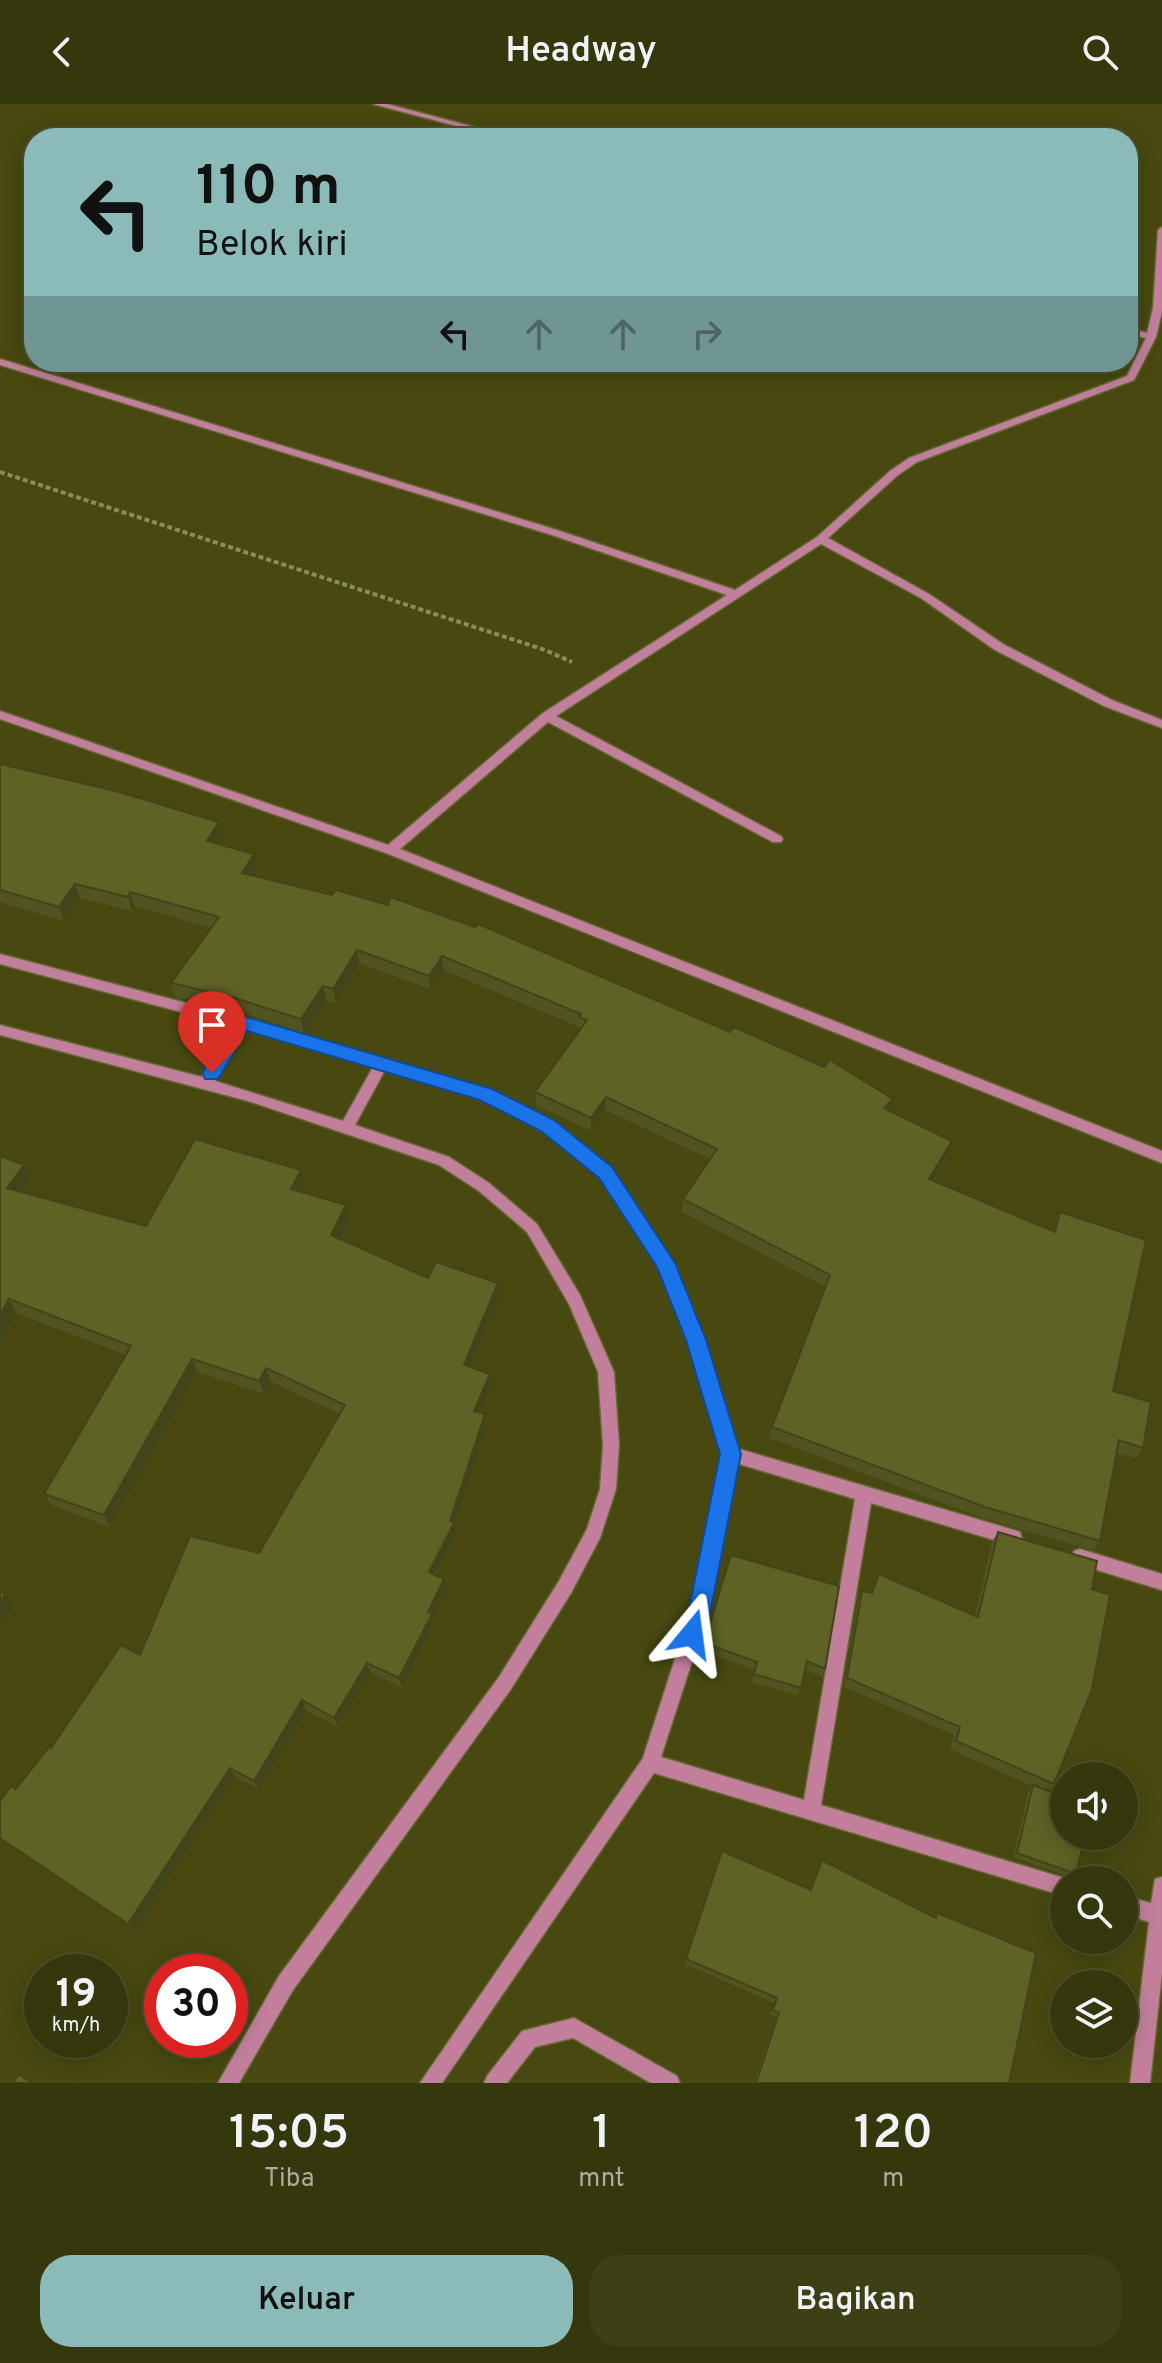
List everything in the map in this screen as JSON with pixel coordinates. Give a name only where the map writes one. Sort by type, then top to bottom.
[{"type":"street","points":[[377,104],[472,128]]},
{"type":"street","points":[[1138,364],[1151,337],[1158,308],[1162,230]]},
{"type":"street","points":[[1138,334],[1151,337]]},
{"type":"street","points":[[0,362],[24,369]]},
{"type":"street","points":[[33,372],[553,532],[737,594]]},
{"type":"street","points":[[390,850],[547,716],[821,539],[894,473],[913,460],[1131,378],[1134,372]]},
{"type":"street","points":[[821,539],[925,596],[999,647],[1108,703],[1162,724]]},
{"type":"street","points":[[0,715],[390,850],[1162,1157]]},
{"type":"street","points":[[547,716],[777,839]]},
{"type":"street","points":[[0,959],[240,1029],[485,1094],[547,1125],[605,1172],[665,1263],[696,1340],[730,1454],[700,1609],[650,1763],[430,2083]]},
{"type":"street","points":[[209,1078],[240,1029]]},
{"type":"street","points":[[0,1030],[209,1078],[444,1161],[484,1187],[532,1228],[575,1300],[606,1372],[611,1445],[608,1489],[594,1532],[565,1587],[505,1683],[286,1983],[228,2083]]},
{"type":"street","points":[[346,1128],[381,1064]]},
{"type":"street","points":[[730,1454],[1028,1542]]},
{"type":"street","points":[[811,1811],[864,1494]]},
{"type":"street","points":[[1058,1551],[1162,1582]]},
{"type":"street","points":[[650,1763],[1050,1883]]},
{"type":"street","points":[[1140,2083],[1162,1886]]},
{"type":"street","points":[[1138,1909],[1158,1915]]},
{"type":"street","points":[[494,2083],[529,2038],[574,2028],[670,2083]]},
{"type":"path","points":[[0,472],[564,658]]},
{"type":"building","points":[[0,764],[116,791],[219,822],[207,841],[254,854],[242,873],[332,895],[336,890],[388,905],[390,897],[475,927],[478,924],[730,1032],[734,1027],[824,1067],[830,1060],[893,1099],[884,1108],[952,1141],[929,1179],[1055,1232],[1060,1212],[1146,1240],[1113,1391],[1151,1402],[1143,1448],[1119,1440],[1100,1541],[982,1506],[772,1427],[830,1275],[683,1199],[717,1149],[606,1097],[591,1118],[535,1092],[587,1020],[579,1017],[581,1014],[442,956],[429,976],[357,950],[333,989],[323,986],[301,1019],[228,996],[171,983],[219,917],[130,892],[128,897],[75,884],[59,907],[0,890]]},
{"type":"building","points":[[195,1139],[301,1170],[291,1189],[346,1205],[331,1235],[428,1278],[436,1262],[498,1283],[464,1365],[490,1374],[474,1411],[485,1414],[450,1521],[454,1523],[429,1572],[444,1579],[428,1612],[432,1614],[399,1678],[367,1663],[334,1718],[302,1700],[254,1781],[230,1768],[128,1924],[0,1838],[0,1801],[11,1786],[16,1789],[51,1748],[121,1645],[140,1655],[190,1536],[259,1553],[345,1405],[266,1368],[259,1381],[192,1359],[104,1515],[44,1494],[131,1346],[9,1299],[0,1315],[0,1156],[24,1165],[7,1188],[146,1226]]},
{"type":"building","points":[[998,1532],[1097,1561],[1092,1589],[1110,1595],[1092,1689],[1063,1762],[1050,1762],[1050,1782],[956,1741],[960,1727],[847,1678],[862,1591],[872,1593],[879,1574],[978,1617]]},
{"type":"building","points":[[731,1555],[839,1586],[825,1669],[807,1661],[801,1688],[754,1674],[757,1662],[704,1643]]},
{"type":"building","points":[[1033,1785],[1050,1792],[1050,1850],[1082,1850],[1078,1866],[1054,1866],[1017,1853]]},
{"type":"building","points":[[722,1851],[811,1890],[822,1860],[936,1918],[937,1913],[1036,1953],[1009,2083],[756,2083],[779,2013],[773,2010],[777,1998],[686,1959]]},
{"type":"building","points":[[18,2074],[32,2083],[13,2083]]},
{"type":"route","points":[[212,1073],[243,1023],[485,1094],[547,1125],[605,1172],[665,1263],[696,1340],[730,1454],[700,1609],[692,1634]]}]
